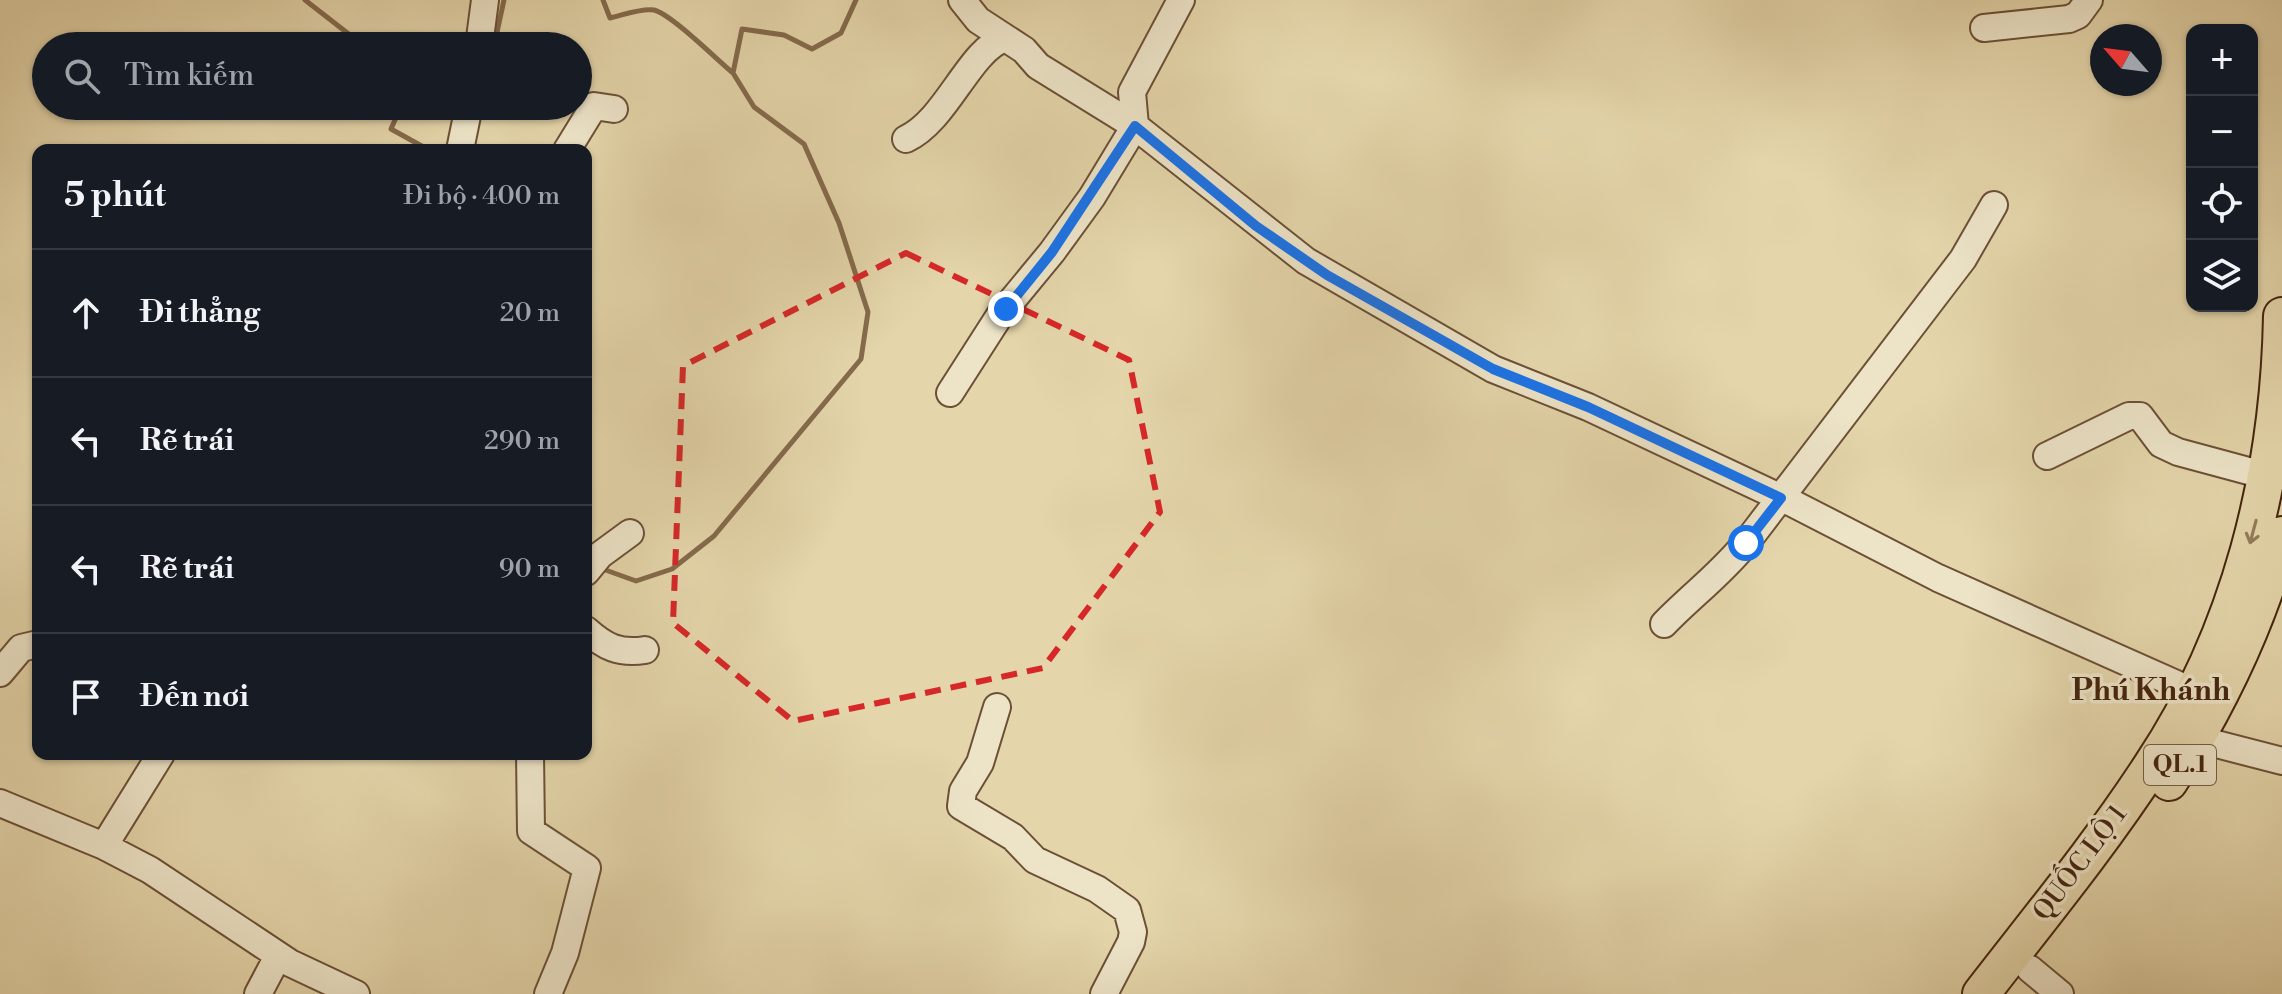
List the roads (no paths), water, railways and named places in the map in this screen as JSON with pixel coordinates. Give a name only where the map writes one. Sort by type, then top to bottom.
[{"type":"highway","name":"QUỐC LỘ 1","points":[[2017,973],[2153,765],[2194,692],[2228,621],[2267,476],[2276,413],[2282,316]]},
{"type":"highway","name":"QUỐC LỘ 1","points":[[1981,994],[2017,973],[2114,862],[2197,739],[2258,610],[2282,535]]},
{"type":"street","points":[[481,32],[485,0]]},
{"type":"street","points":[[962,0],[978,20],[1052,77],[1135,126],[1256,226],[1327,275],[1493,369],[1588,407],[1781,498],[1938,578],[2194,692]]},
{"type":"street","points":[[950,393],[1000,315],[1092,197],[1135,126],[1132,92],[1181,0]]},
{"type":"street","points":[[1984,28],[2069,19],[2078,15],[2089,0]]},
{"type":"street","points":[[906,139],[925,129],[984,54],[1005,38]]},
{"type":"street","points":[[592,108],[599,105],[614,109]]},
{"type":"street","points":[[461,144],[466,120]]},
{"type":"street","points":[[570,144],[584,120]]},
{"type":"street","points":[[1664,624],[1693,594],[1721,573],[1781,498],[1963,259],[1994,205]]},
{"type":"street","points":[[2047,456],[2129,416],[2140,416],[2161,444],[2178,452],[2267,476]]},
{"type":"street","points":[[592,565],[630,533]]},
{"type":"street","points":[[592,635],[605,647],[628,653],[645,650]]},
{"type":"street","points":[[0,673],[14,653],[32,646]]},
{"type":"street","points":[[997,707],[980,763],[963,791],[961,806],[1013,837],[1035,860],[1097,889],[1127,910],[1133,932],[1131,942],[1104,994]]},
{"type":"street","points":[[2197,739],[2282,761]]},
{"type":"street","points":[[104,846],[157,760]]},
{"type":"street","points":[[530,760],[531,831],[587,868],[565,953],[548,994]]},
{"type":"street","points":[[0,803],[104,846],[169,882],[278,956],[356,994]]},
{"type":"street","points":[[258,994],[278,956]]},
{"type":"street","points":[[2017,973],[2060,994]]},
{"type":"waterway","points":[[305,0],[346,32]]},
{"type":"waterway","points":[[497,32],[504,0]]},
{"type":"waterway","points":[[603,0],[610,18],[643,10],[662,13],[733,73]]},
{"type":"waterway","points":[[600,568],[636,581],[672,569],[714,536],[861,359],[868,312],[839,223],[804,144],[754,107],[733,73],[742,29],[784,35],[812,49],[841,33],[856,0]]},
{"type":"waterway","points":[[395,120],[391,129],[418,144]]},
{"type":"district","name":"Phú Khánh","points":[[2151,691]]}]
